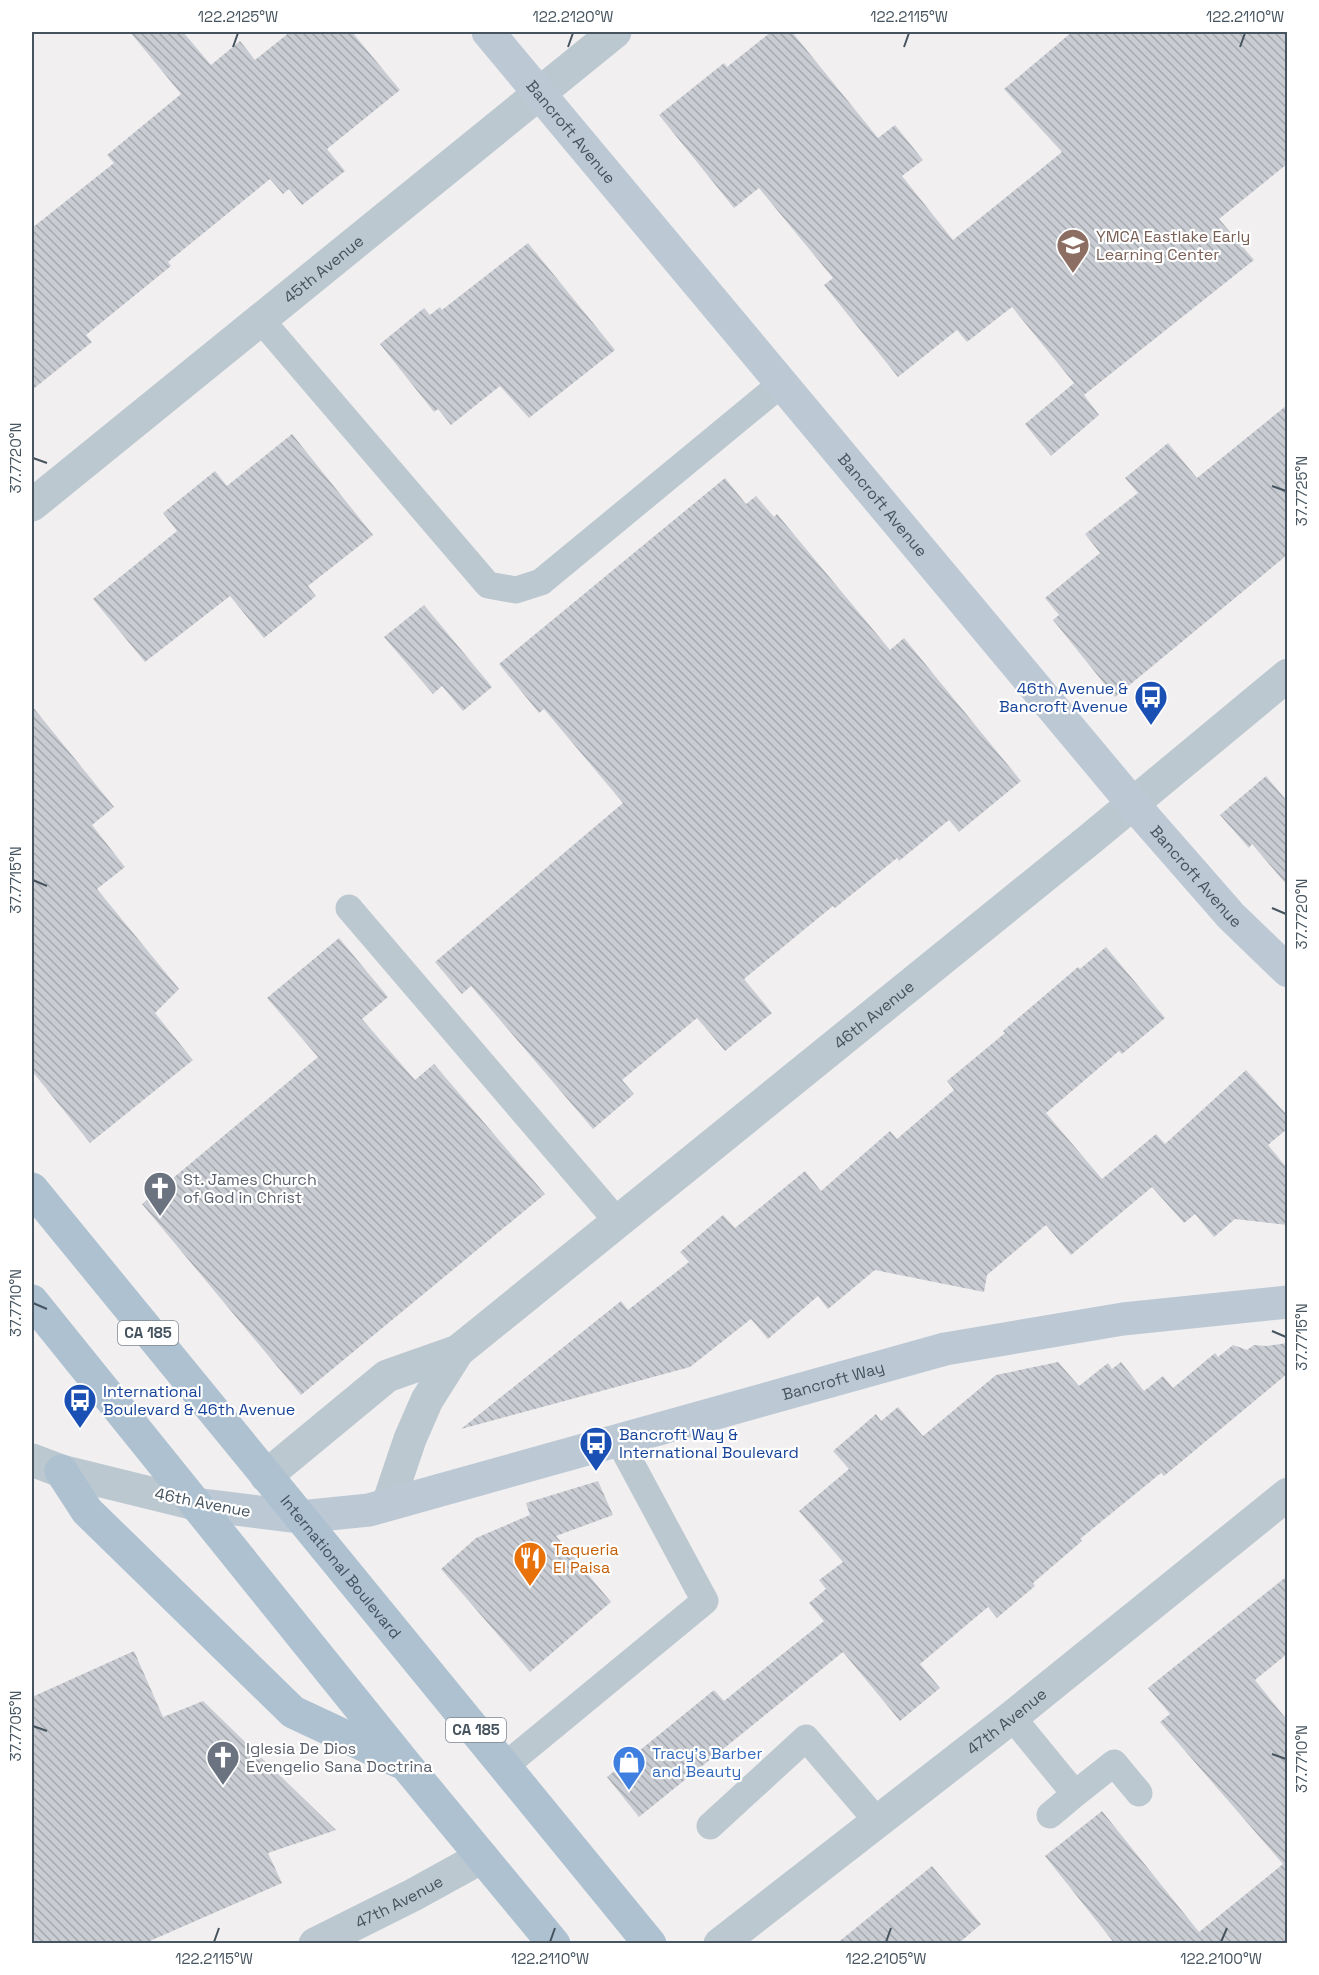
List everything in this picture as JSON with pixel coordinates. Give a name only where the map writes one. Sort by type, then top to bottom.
[{"type":"main road","name":"International Boulevard","points":[[32,1189],[650,1944]]},
{"type":"main road","points":[[32,1301],[406,1765],[554,1944]]},
{"type":"main road","points":[[46,1466],[87,1511],[293,1712],[406,1765]]},
{"type":"street","name":"Bancroft Avenue","points":[[488,32],[1133,804],[1231,916],[1287,971]]},
{"type":"street","name":"45th Avenue","points":[[32,505],[615,32]]},
{"type":"street","name":"46th Avenue","points":[[46,1466],[195,1504],[300,1517],[369,1510],[388,1504],[410,1439],[427,1400],[458,1351],[1133,804],[1287,675]]},
{"type":"street","name":"Bancroft Way","points":[[388,1504],[945,1349],[1123,1318],[1287,1302]]},
{"type":"street","name":"46th Avenue","points":[[266,1476],[387,1376],[458,1351]]},
{"type":"street","name":"47th Avenue","points":[[720,1944],[1012,1717],[1287,1494]]},
{"type":"street","name":"47th Avenue","points":[[315,1944],[413,1895],[482,1857]]},
{"type":"lane","points":[[261,320],[488,585],[516,590],[541,582],[781,384]]},
{"type":"lane","points":[[349,908],[617,1221]]},
{"type":"lane","points":[[506,1766],[705,1600],[619,1441]]},
{"type":"lane","points":[[1012,1717],[1075,1794]]},
{"type":"lane","points":[[710,1826],[806,1738],[878,1822]]},
{"type":"lane","points":[[1050,1815],[1114,1763],[1139,1793]]},
{"type":"building","points":[[130,32],[183,32],[211,65],[240,41],[255,60],[290,32],[352,32],[400,90],[327,149],[345,171],[302,205],[289,189],[283,194],[270,179],[168,262],[171,266],[86,335],[92,342],[32,390],[32,228],[114,163],[107,155],[181,94]]},
{"type":"building","points":[[771,32],[792,32],[878,138],[895,125],[923,160],[902,176],[953,240],[1062,152],[1004,89],[1072,32],[1287,32],[1287,164],[1219,219],[1254,260],[1084,395],[1099,415],[1051,456],[1025,424],[1074,383],[1012,307],[967,342],[957,330],[898,377],[824,285],[833,278],[759,188],[734,208],[659,115],[724,63],[727,67]]},
{"type":"building","points":[[528,243],[615,350],[529,418],[500,386],[451,425],[438,409],[434,412],[380,344],[424,308],[430,315],[440,307],[442,310]]},
{"type":"building","points":[[1287,405],[1287,555],[1115,697],[1053,620],[1059,615],[1045,598],[1100,553],[1085,534],[1138,493],[1125,478],[1168,443],[1197,478]]},
{"type":"building","points":[[292,434],[373,535],[308,586],[316,596],[264,638],[230,596],[145,662],[93,599],[177,531],[163,513],[215,471],[227,486]]},
{"type":"building","points":[[725,478],[746,504],[756,496],[774,517],[777,514],[890,650],[904,638],[1021,781],[959,832],[949,820],[899,861],[897,858],[835,908],[833,906],[744,979],[772,1013],[725,1051],[697,1018],[622,1080],[634,1094],[593,1129],[471,986],[462,994],[435,962],[623,803],[544,709],[539,713],[499,664]]},
{"type":"building","points":[[424,605],[492,687],[463,711],[442,686],[433,694],[384,637]]},
{"type":"building","points":[[32,706],[114,807],[92,825],[125,867],[97,889],[179,989],[155,1013],[193,1060],[90,1143],[32,1071]]},
{"type":"building","points":[[1266,776],[1287,801],[1287,885],[1252,844],[1249,848],[1220,815]]},
{"type":"building","points":[[339,938],[388,997],[362,1019],[415,1080],[434,1064],[545,1194],[301,1395],[142,1204],[318,1057],[267,998]]},
{"type":"building","points":[[1106,947],[1165,1018],[1122,1054],[1119,1051],[1046,1113],[1102,1179],[1156,1134],[1165,1144],[1246,1070],[1287,1115],[1287,1129],[1268,1145],[1287,1168],[1287,1225],[1235,1219],[1214,1237],[1195,1214],[1184,1223],[1152,1187],[1071,1255],[1046,1225],[987,1275],[984,1292],[875,1270],[828,1309],[818,1296],[768,1339],[751,1319],[690,1367],[461,1429],[621,1301],[628,1310],[689,1262],[680,1252],[723,1215],[735,1228],[805,1171],[821,1191],[890,1131],[897,1139],[954,1090],[947,1081],[1005,1033],[1003,1031],[1078,967],[1080,969]]},
{"type":"building","points":[[1287,1343],[1287,1374],[1164,1476],[1161,1473],[1080,1539],[1082,1541],[1033,1583],[1035,1586],[997,1618],[988,1607],[920,1664],[940,1688],[900,1721],[843,1652],[639,1817],[607,1777],[714,1690],[724,1701],[824,1621],[809,1603],[826,1589],[819,1580],[843,1562],[799,1511],[849,1469],[833,1451],[876,1414],[881,1421],[898,1407],[923,1436],[996,1375],[1058,1362],[1079,1386],[1108,1363],[1112,1369],[1121,1362],[1144,1391],[1163,1376],[1173,1388],[1215,1353],[1218,1357],[1233,1345],[1247,1350],[1254,1345]]},
{"type":"building","points":[[598,1481],[613,1515],[556,1536],[611,1602],[530,1672],[441,1569],[476,1538],[530,1515],[526,1503]]},
{"type":"building","points":[[1287,1576],[1287,1654],[1255,1680],[1287,1720],[1287,1944],[1115,1944],[1045,1856],[1102,1811],[1199,1932],[1283,1864],[1160,1722],[1170,1714],[1148,1688]]},
{"type":"building","points":[[134,1651],[163,1717],[203,1701],[336,1830],[268,1853],[282,1883],[143,1944],[32,1944],[32,1697]]},
{"type":"building","points":[[932,1866],[981,1924],[958,1944],[836,1944]]},
{"type":"place","name":"YMCA Eastlake Early Learning Center","points":[[1073,274]]},
{"type":"place","name":"46th Avenue & Bancroft Avenue","points":[[1151,726]]},
{"type":"place","name":"St. James Church of God in Christ","points":[[160,1217]]},
{"type":"place","name":"International Boulevard & 46th Avenue","points":[[80,1429]]},
{"type":"place","name":"Bancroft Way & International Boulevard","points":[[596,1472]]},
{"type":"place","name":"Taqueria El Paisa","points":[[530,1587]]},
{"type":"place","name":"Iglesia De Dios Evengelio Sana Doctrina","points":[[223,1786]]},
{"type":"place","name":"Tracy’s Barber and Beauty","points":[[629,1791]]}]
